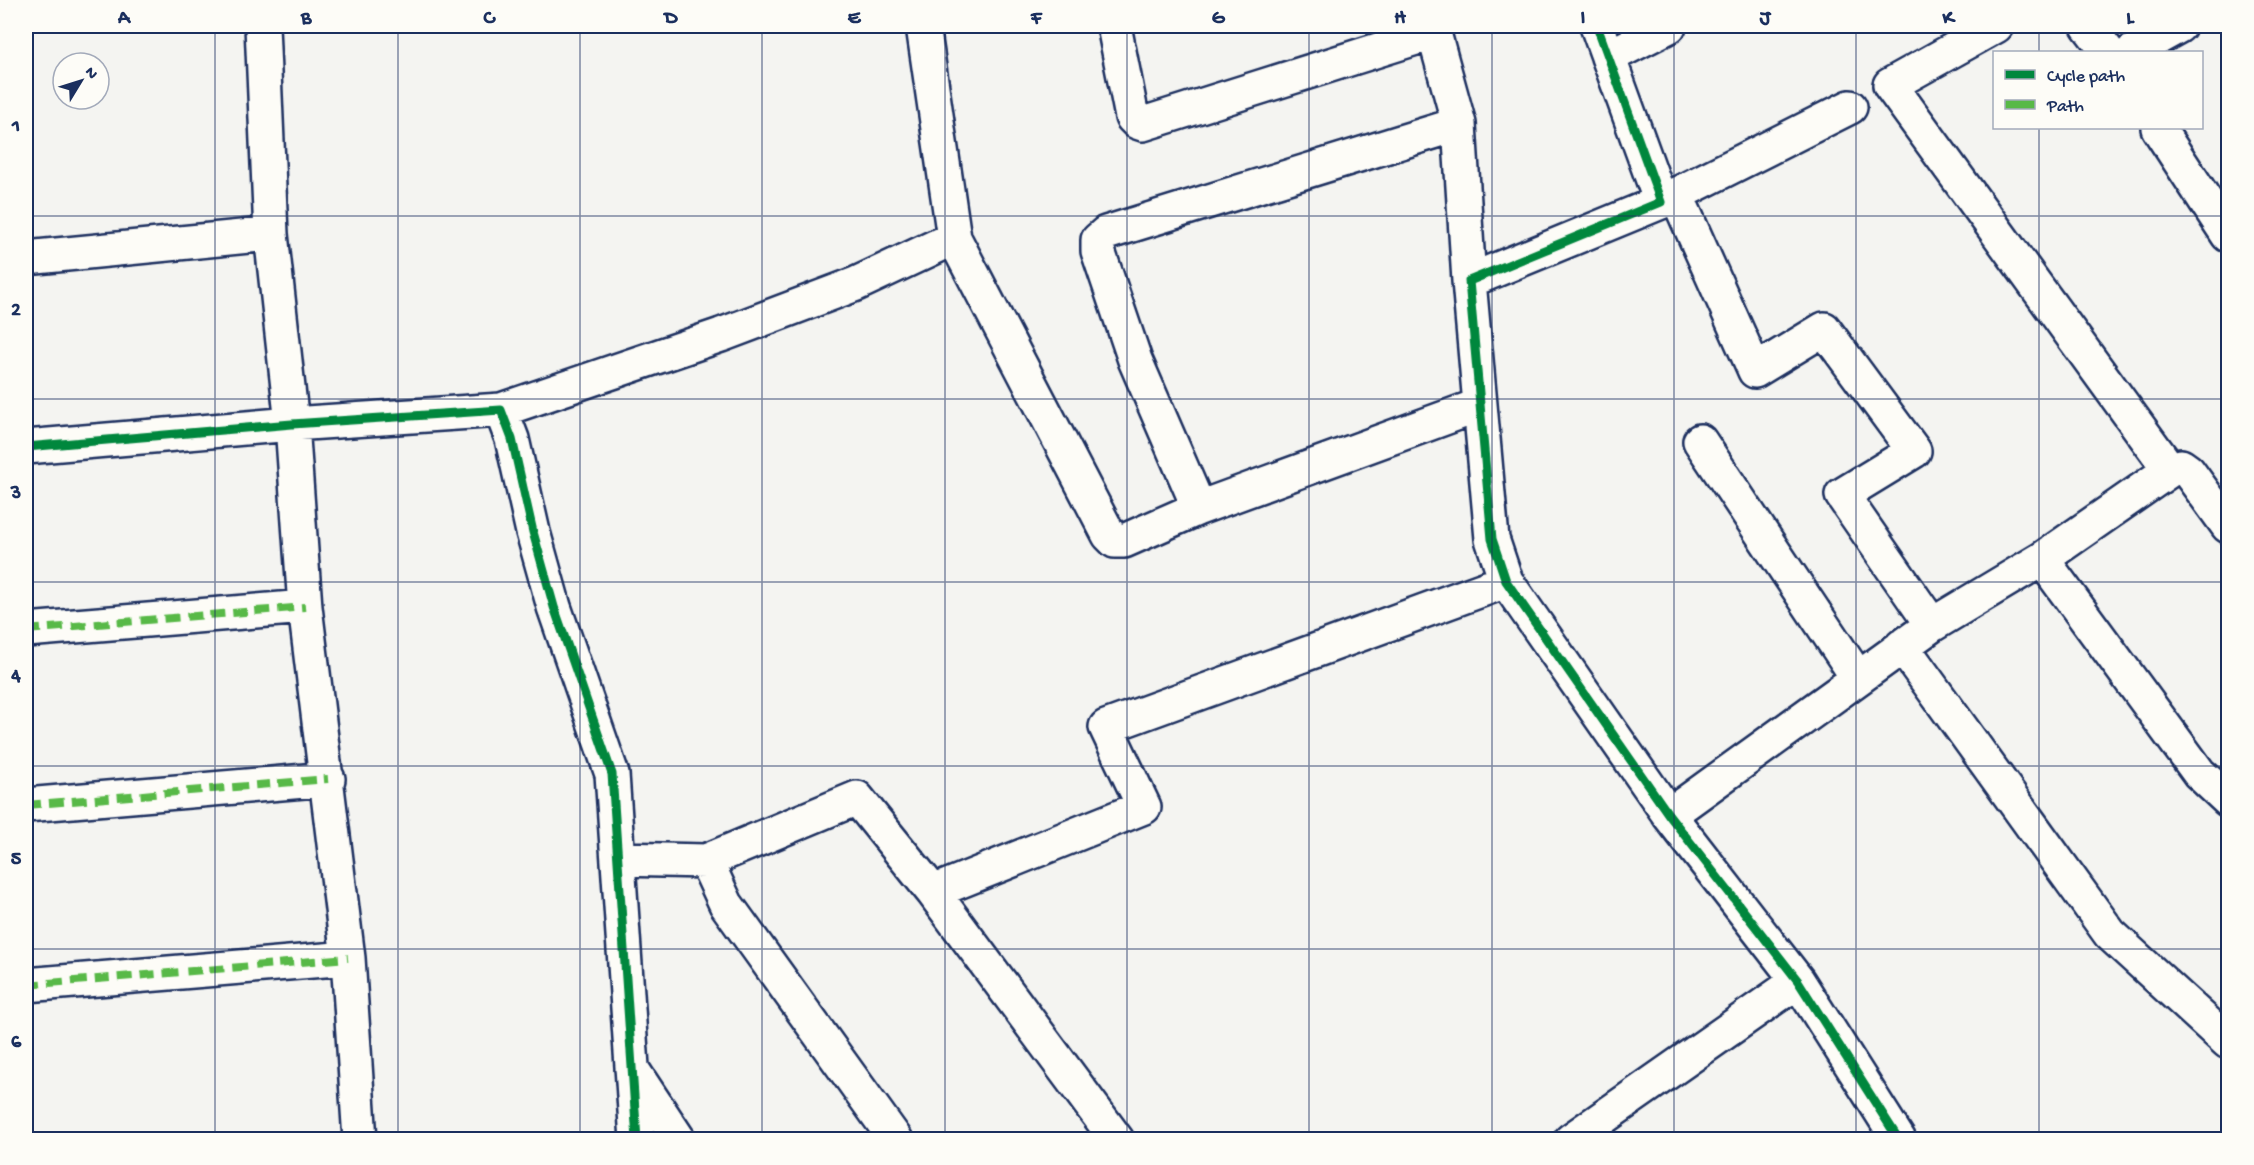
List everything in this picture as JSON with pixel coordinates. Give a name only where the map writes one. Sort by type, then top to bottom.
[{"type":"street","points":[[262,26],[271,234],[292,424],[305,607],[328,779],[348,958],[360,1140]]},
{"type":"street","points":[[923,26],[954,238],[1109,535],[1115,541],[1124,541],[1199,508],[1480,405]]},
{"type":"street","points":[[1114,26],[1132,117],[1143,124],[1434,29],[1459,124],[1469,281],[1492,539],[1506,580],[1669,815],[1798,981],[1899,1140]]},
{"type":"street","points":[[1597,26],[1608,57],[1669,198],[1755,371],[1824,329],[1914,451],[1842,495],[1932,626]]},
{"type":"street","points":[[1608,57],[1669,26]]},
{"type":"street","points":[[1996,26],[1890,85],[2170,470]]},
{"type":"street","points":[[2088,26],[2107,51]]},
{"type":"street","points":[[2135,51],[2179,26]]},
{"type":"street","points":[[1469,281],[1669,198],[1850,107]]},
{"type":"street","points":[[1199,508],[1135,360],[1098,250],[1098,240],[1106,233],[1459,124]]},
{"type":"street","points":[[2159,129],[2229,235]]},
{"type":"street","points":[[26,258],[271,234]]},
{"type":"street","points":[[26,447],[292,424],[501,410],[721,335],[856,284],[954,238]]},
{"type":"street","points":[[501,410],[512,439],[533,532],[554,607],[612,774],[636,1140]]},
{"type":"street","points":[[1700,441],[1858,678]]},
{"type":"street","points":[[1669,815],[1902,646],[2042,559],[2170,470],[2181,466],[2188,471],[2229,526]]},
{"type":"street","points":[[2042,559],[2199,773],[2229,800]]},
{"type":"street","points":[[933,892],[1144,807],[1106,727],[1506,580]]},
{"type":"street","points":[[26,630],[305,607]]},
{"type":"street","points":[[1902,646],[2110,934],[2229,1042]]},
{"type":"street","points":[[26,805],[328,779]]},
{"type":"street","points":[[618,858],[706,861],[857,798],[933,892],[1117,1140]]},
{"type":"street","points":[[706,861],[726,904],[896,1140]]},
{"type":"street","points":[[26,985],[348,958]]},
{"type":"street","points":[[1571,1140],[1798,981]]},
{"type":"street","points":[[632,1069],[679,1140]]},
{"type":"marked path","points":[[26,630],[305,607]]},
{"type":"marked path","points":[[26,805],[328,779]]},
{"type":"marked path","points":[[26,985],[348,958]]},
{"type":"cycle path","points":[[1597,26],[1661,202],[1469,281],[1492,539],[1506,581],[1669,815],[1798,981],[1899,1140]]},
{"type":"cycle path","points":[[26,447],[292,424],[501,410],[512,439],[533,532],[554,607],[612,774],[637,1140]]}]
